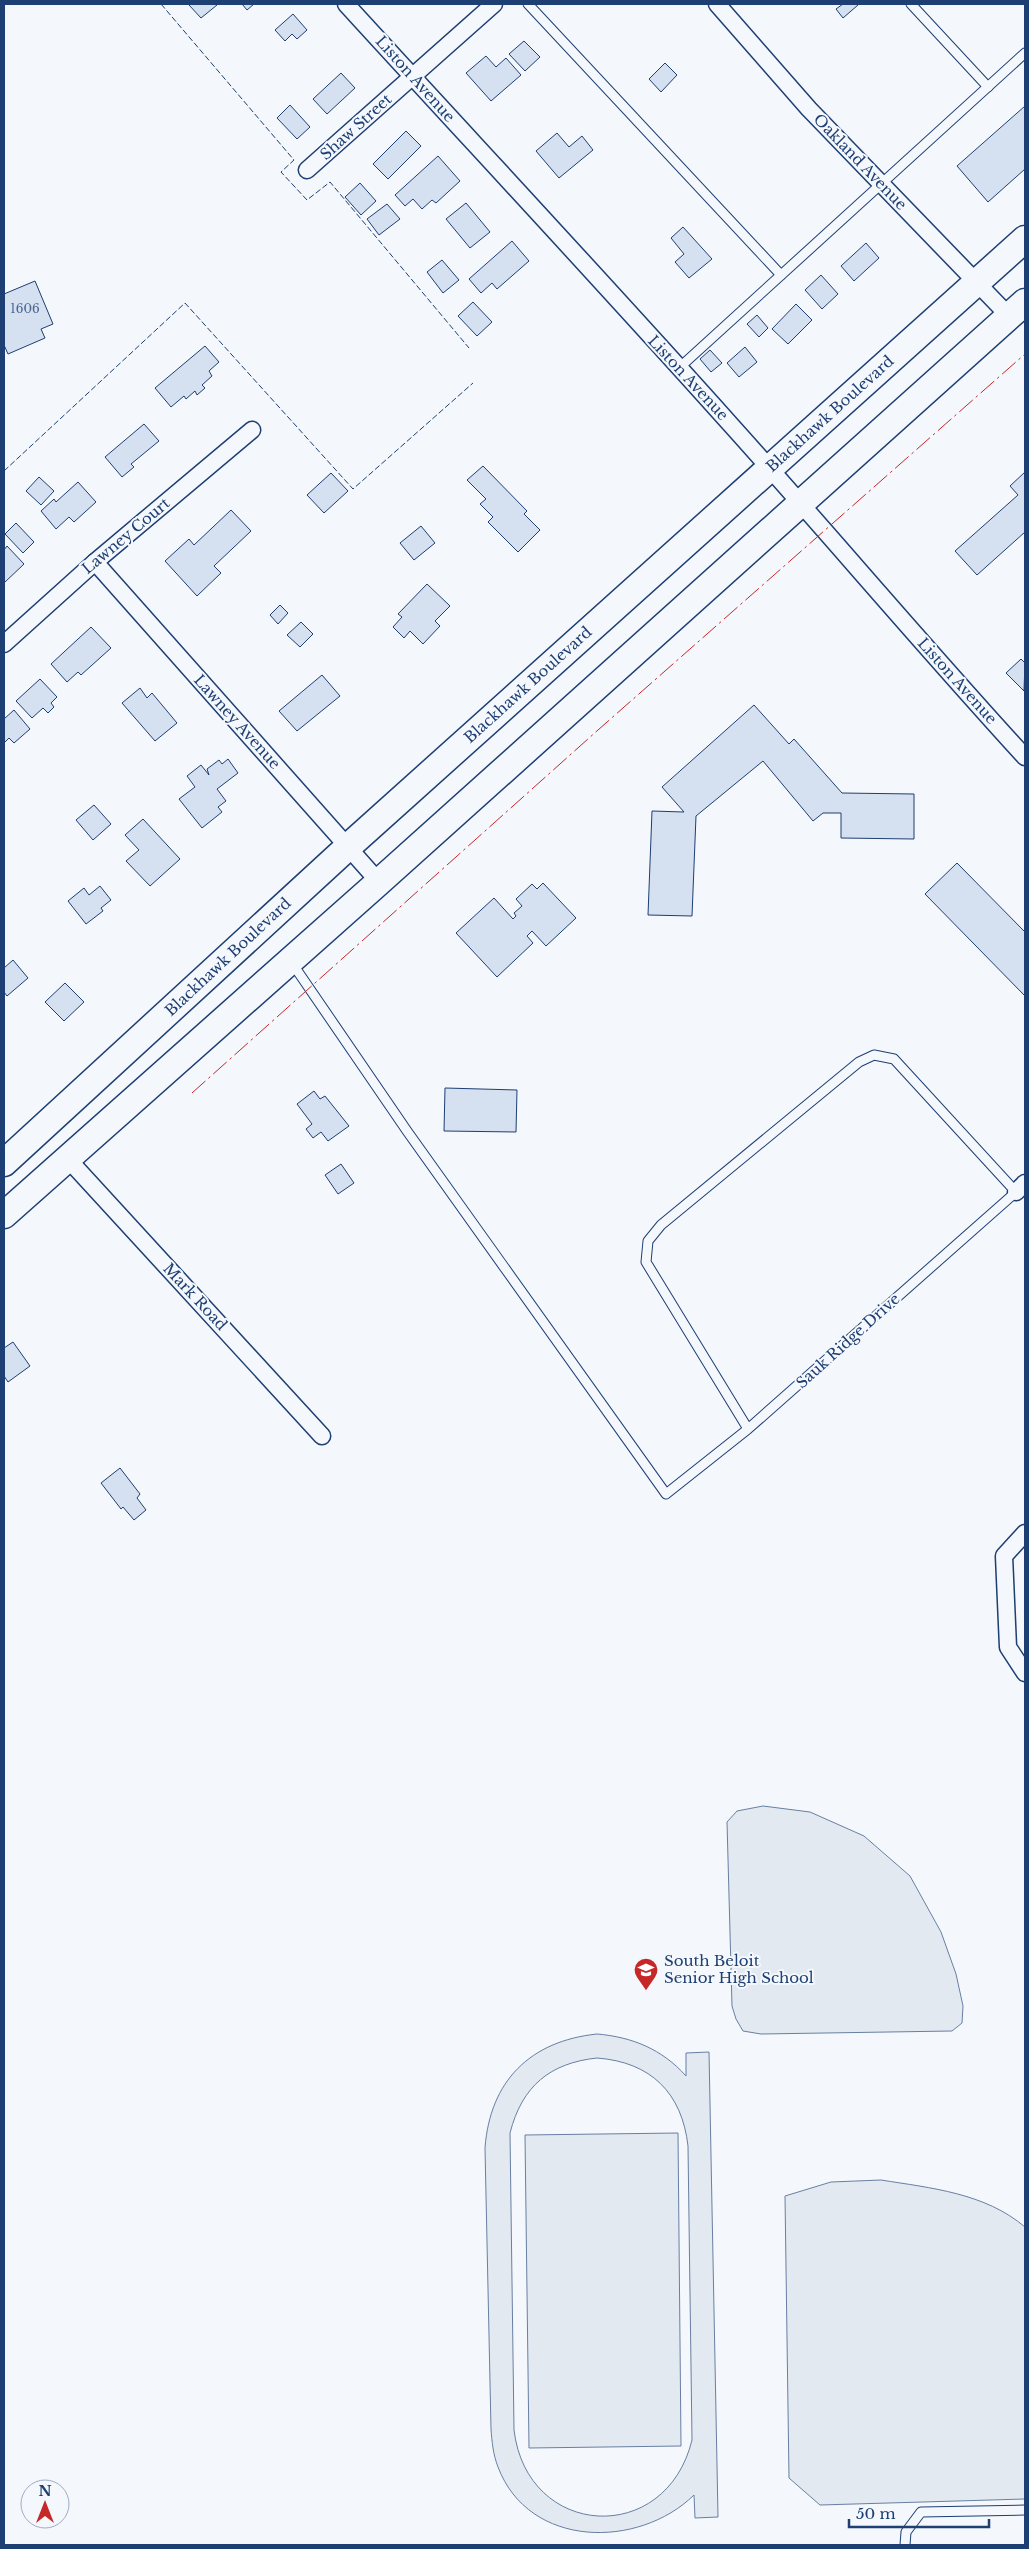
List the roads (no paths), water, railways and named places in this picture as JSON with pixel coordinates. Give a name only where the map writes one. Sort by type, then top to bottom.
[{"type":"main road","name":"Blackhawk Boulevard","points":[[4,1163],[348,846],[1025,239]]},
{"type":"main road","points":[[4,1215],[380,882],[1017,309]]},
{"type":"street","name":"Liston Avenue","points":[[346,4],[679,368],[1025,757]]},
{"type":"street","name":"Shaw Street","points":[[307,170],[494,4]]},
{"type":"street","name":"Oakland Avenue","points":[[717,4],[809,109],[976,283],[1017,309]]},
{"type":"street","name":"Lawney Court","points":[[4,644],[95,562],[252,430]]},
{"type":"street","name":"Lawney Avenue","points":[[95,562],[380,882]]},
{"type":"street","name":"Mark Road","points":[[67,1158],[322,1436]]},
{"type":"street","points":[[1025,1533],[1004,1556],[1008,1647],[1025,1673]]},
{"type":"lane","points":[[528,4],[782,275]]},
{"type":"lane","points":[[911,4],[988,87]]},
{"type":"lane","points":[[679,368],[1025,53]]},
{"type":"lane","name":"Sauk Ridge Drive","points":[[290,960],[407,1131],[666,1494],[748,1429],[1020,1188]]},
{"type":"lane","points":[[748,1429],[646,1262],[648,1240],[661,1225],[859,1062],[874,1055],[894,1059],[1020,1188]]},
{"type":"lane","points":[[905,2545],[906,2532],[922,2512],[1025,2510]]},
{"type":"place","name":"South Beloit Senior High School","points":[[646,1991]]}]
